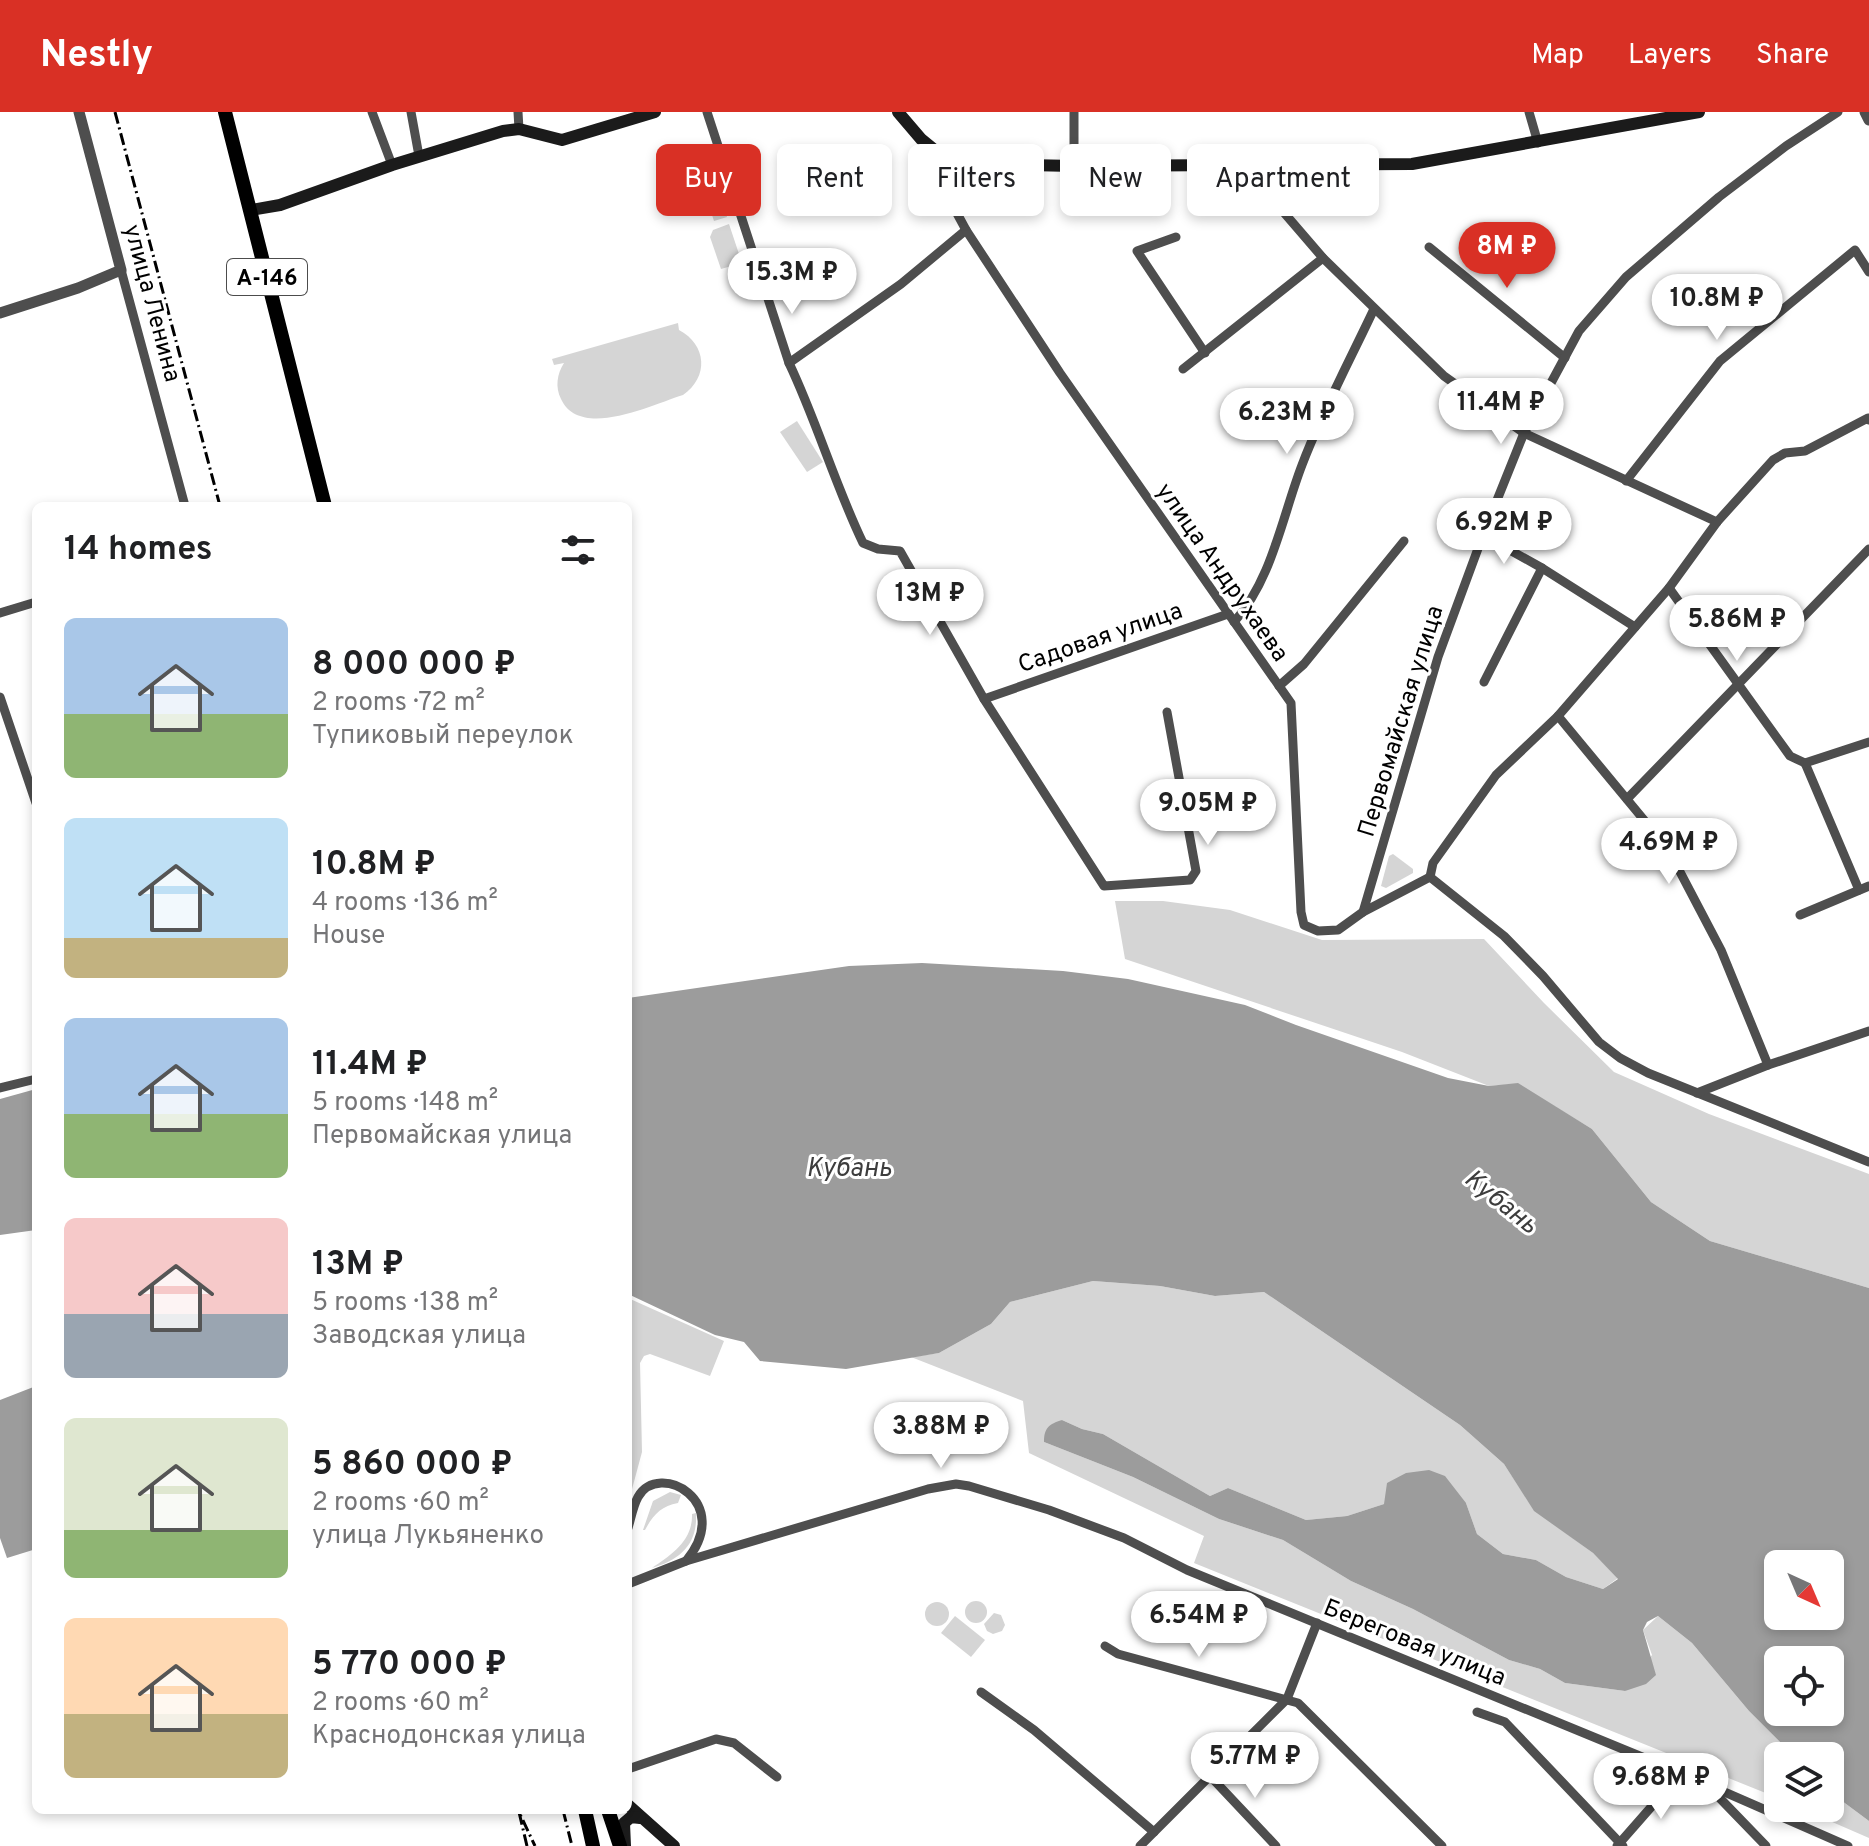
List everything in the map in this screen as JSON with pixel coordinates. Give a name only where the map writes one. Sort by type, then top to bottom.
[{"type":"main road","name":"А-146","points":[[225,112],[324,502]]},
{"type":"main road","points":[[251,210],[280,205],[419,156],[503,131],[519,129],[562,140],[639,114],[655,112]]},
{"type":"main road","points":[[898,112],[927,144]]},
{"type":"main road","points":[[1379,164],[1412,164],[1699,112]]},
{"type":"main road","points":[[632,1809],[674,1846]]},
{"type":"main road","points":[[610,1814],[623,1846]]},
{"type":"main road","points":[[586,1815],[593,1846]]},
{"type":"main road","points":[[623,1846],[624,1823],[631,1817],[640,1818]]},
{"type":"street","name":"улица Ленина","points":[[79,112],[184,502]]},
{"type":"street","points":[[372,112],[392,165]]},
{"type":"street","points":[[411,112],[419,156]]},
{"type":"street","points":[[518,112],[519,129]]},
{"type":"street","points":[[707,112],[789,363],[807,402],[846,508],[863,543],[878,549],[900,551],[984,699],[1104,886],[1190,880],[1196,871],[1167,712]]},
{"type":"street","points":[[1074,112],[1074,144]]},
{"type":"street","points":[[1529,112],[1538,143]]},
{"type":"street","name":"Первомайская улица","points":[[1363,912],[1438,657],[1483,535],[1524,433],[1579,331],[1626,277],[1719,197],[1786,146],[1838,112]]},
{"type":"street","points":[[1865,112],[1869,120]]},
{"type":"street","name":"улица Андрухаева","points":[[958,216],[1069,385],[1291,703],[1304,925],[1318,931],[1338,930],[1363,912],[1430,877]]},
{"type":"street","points":[[1286,216],[1323,258],[1444,376],[1524,433],[1717,522]]},
{"type":"street","points":[[789,363],[901,284],[966,230]]},
{"type":"street","points":[[1176,237],[1137,251],[1205,353]]},
{"type":"street","points":[[1429,247],[1565,358]]},
{"type":"street","points":[[1626,481],[1720,361],[1855,250],[1869,272]]},
{"type":"street","points":[[1183,369],[1323,258]]},
{"type":"street","points":[[0,313],[78,288],[121,270]]},
{"type":"street","points":[[1231,618],[1249,606],[1261,582],[1302,463],[1374,309]]},
{"type":"street","points":[[1868,419],[1805,451],[1785,453],[1773,460],[1717,522],[1669,588],[1558,716],[1496,775],[1433,863],[1430,877],[1504,936],[1599,1042],[1620,1058],[1648,1073],[1869,1162]]},
{"type":"street","points":[[1483,535],[1635,627]]},
{"type":"street","points":[[1279,686],[1304,664],[1404,541]]},
{"type":"street","points":[[1627,799],[1869,549]]},
{"type":"street","points":[[1484,682],[1542,568]]},
{"type":"street","points":[[1669,588],[1790,756],[1805,763],[1864,888],[1800,915]]},
{"type":"street","points":[[0,613],[32,603]]},
{"type":"street","name":"Садовая улица","points":[[984,699],[1231,618]]},
{"type":"street","points":[[0,697],[32,791]]},
{"type":"street","points":[[1558,716],[1668,849],[1721,950],[1768,1065]]},
{"type":"street","points":[[1805,763],[1869,742]]},
{"type":"street","points":[[1697,1093],[1869,1031]]},
{"type":"street","points":[[0,1088],[32,1080]]},
{"type":"street","name":"Береговая улица","points":[[632,1582],[686,1561],[928,1489],[956,1484],[969,1486],[1049,1510],[1124,1538],[1187,1570],[1681,1773],[1848,1846]]},
{"type":"street","points":[[632,1515],[638,1496],[647,1488],[662,1485],[681,1487],[696,1501],[702,1517],[699,1541],[686,1561]]},
{"type":"street","points":[[1140,1846],[1287,1699],[1317,1623]]},
{"type":"street","points":[[1105,1646],[1118,1654],[1298,1703],[1442,1846]]},
{"type":"street","points":[[981,1692],[1034,1730],[1154,1832]]},
{"type":"street","points":[[1477,1712],[1505,1722],[1620,1845],[1681,1773]]},
{"type":"street","points":[[632,1768],[716,1739],[734,1743],[777,1777]]},
{"type":"street","points":[[1210,1776],[1276,1846]]},
{"type":"street","points":[[1708,1785],[1766,1846]]},
{"type":"shaded area","points":[[712,216],[727,216],[727,217],[714,221]]},
{"type":"shaded area","points":[[729,224],[742,263],[721,269],[710,237],[713,230]]},
{"type":"shaded area","points":[[678,323],[679,330],[695,344],[701,361],[697,379],[683,395],[617,416],[600,418],[584,417],[570,411],[561,399],[558,381],[564,363],[554,365],[552,359]]},
{"type":"shaded area","points":[[797,421],[823,462],[807,472],[780,432]]},
{"type":"shaded area","points":[[1393,854],[1413,869],[1413,873],[1386,888],[1381,886],[1389,856]]},
{"type":"shaded area","points":[[1115,901],[1163,901],[1230,910],[1322,940],[1484,939],[1614,1072],[1709,1114],[1869,1174],[1869,1288],[1710,1241],[1651,1202],[1592,1129],[1518,1084],[1489,1086],[1402,1052],[1125,959]]},
{"type":"shaded area","points":[[1093,1281],[1160,1286],[1215,1296],[1264,1292],[1460,1425],[1504,1464],[1534,1510],[1593,1553],[1618,1578],[1603,1589],[1566,1577],[1536,1560],[1503,1554],[1477,1534],[1466,1503],[1384,1504],[1347,1516],[1306,1520],[1228,1488],[1210,1496],[1103,1434],[1062,1420],[1044,1442],[1133,1477],[1219,1519],[1283,1540],[1351,1581],[1413,1609],[1509,1660],[1540,1669],[1565,1683],[1625,1691],[1652,1655],[1643,1630],[1658,1616],[1692,1643],[1749,1711],[1780,1742],[1764,1742],[1764,1792],[1194,1563],[1204,1536],[1029,1453],[1023,1401],[911,1357],[939,1353],[991,1324],[1010,1302]]},
{"type":"shaded area","points":[[632,1300],[724,1341],[710,1376],[650,1354],[644,1356],[640,1363],[642,1452],[632,1489]]},
{"type":"shaded area","points":[[670,1492],[681,1495],[678,1503],[658,1512],[643,1530],[653,1501]]},
{"type":"shaded area","points":[[696,1513],[694,1534],[685,1549],[671,1560],[652,1568],[685,1540],[692,1514]]},
{"type":"shaded area","points":[[972,1601],[980,1601],[987,1612],[980,1623],[972,1623],[965,1616],[965,1608]]},
{"type":"shaded area","points":[[937,1602],[948,1609],[949,1614],[942,1625],[937,1626],[926,1619],[925,1614],[932,1603]]},
{"type":"shaded area","points":[[994,1613],[1001,1615],[1005,1625],[1002,1631],[993,1634],[987,1631],[984,1624]]},
{"type":"shaded area","points":[[955,1616],[985,1640],[971,1657],[941,1633]]},
{"type":"shaded area","points":[[1844,1802],[1869,1821],[1869,1838],[1832,1822],[1844,1822]]},
{"type":"water","name":"Кубань","points":[[922,963],[1063,971],[1128,979],[1245,1005],[1448,1078],[1489,1086],[1518,1083],[1592,1129],[1651,1202],[1710,1241],[1869,1288],[1869,1821],[1844,1802],[1844,1742],[1780,1742],[1764,1726],[1749,1711],[1692,1643],[1658,1616],[1647,1622],[1643,1630],[1656,1675],[1646,1684],[1625,1691],[1565,1683],[1540,1669],[1509,1660],[1413,1609],[1351,1581],[1283,1540],[1219,1519],[1133,1477],[1044,1442],[1048,1427],[1062,1420],[1103,1434],[1210,1496],[1228,1488],[1306,1520],[1347,1516],[1384,1504],[1387,1483],[1406,1473],[1429,1470],[1445,1476],[1466,1503],[1477,1534],[1503,1554],[1536,1560],[1566,1577],[1603,1589],[1618,1579],[1593,1553],[1534,1511],[1504,1464],[1460,1425],[1264,1292],[1215,1296],[1160,1286],[1093,1281],[1010,1302],[991,1324],[939,1353],[846,1369],[760,1361],[744,1342],[715,1335],[632,1296],[632,997],[849,966]]},
{"type":"water","points":[[32,1090],[32,1231],[0,1235],[0,1099]]},
{"type":"water","points":[[32,1388],[32,1550],[7,1558],[0,1538],[0,1400]]},
{"type":"railway","points":[[115,112],[219,502]]},
{"type":"railway","points":[[519,1814],[527,1846]]},
{"type":"railway","points":[[520,1814],[535,1846]]},
{"type":"railway","points":[[564,1814],[572,1846]]}]
